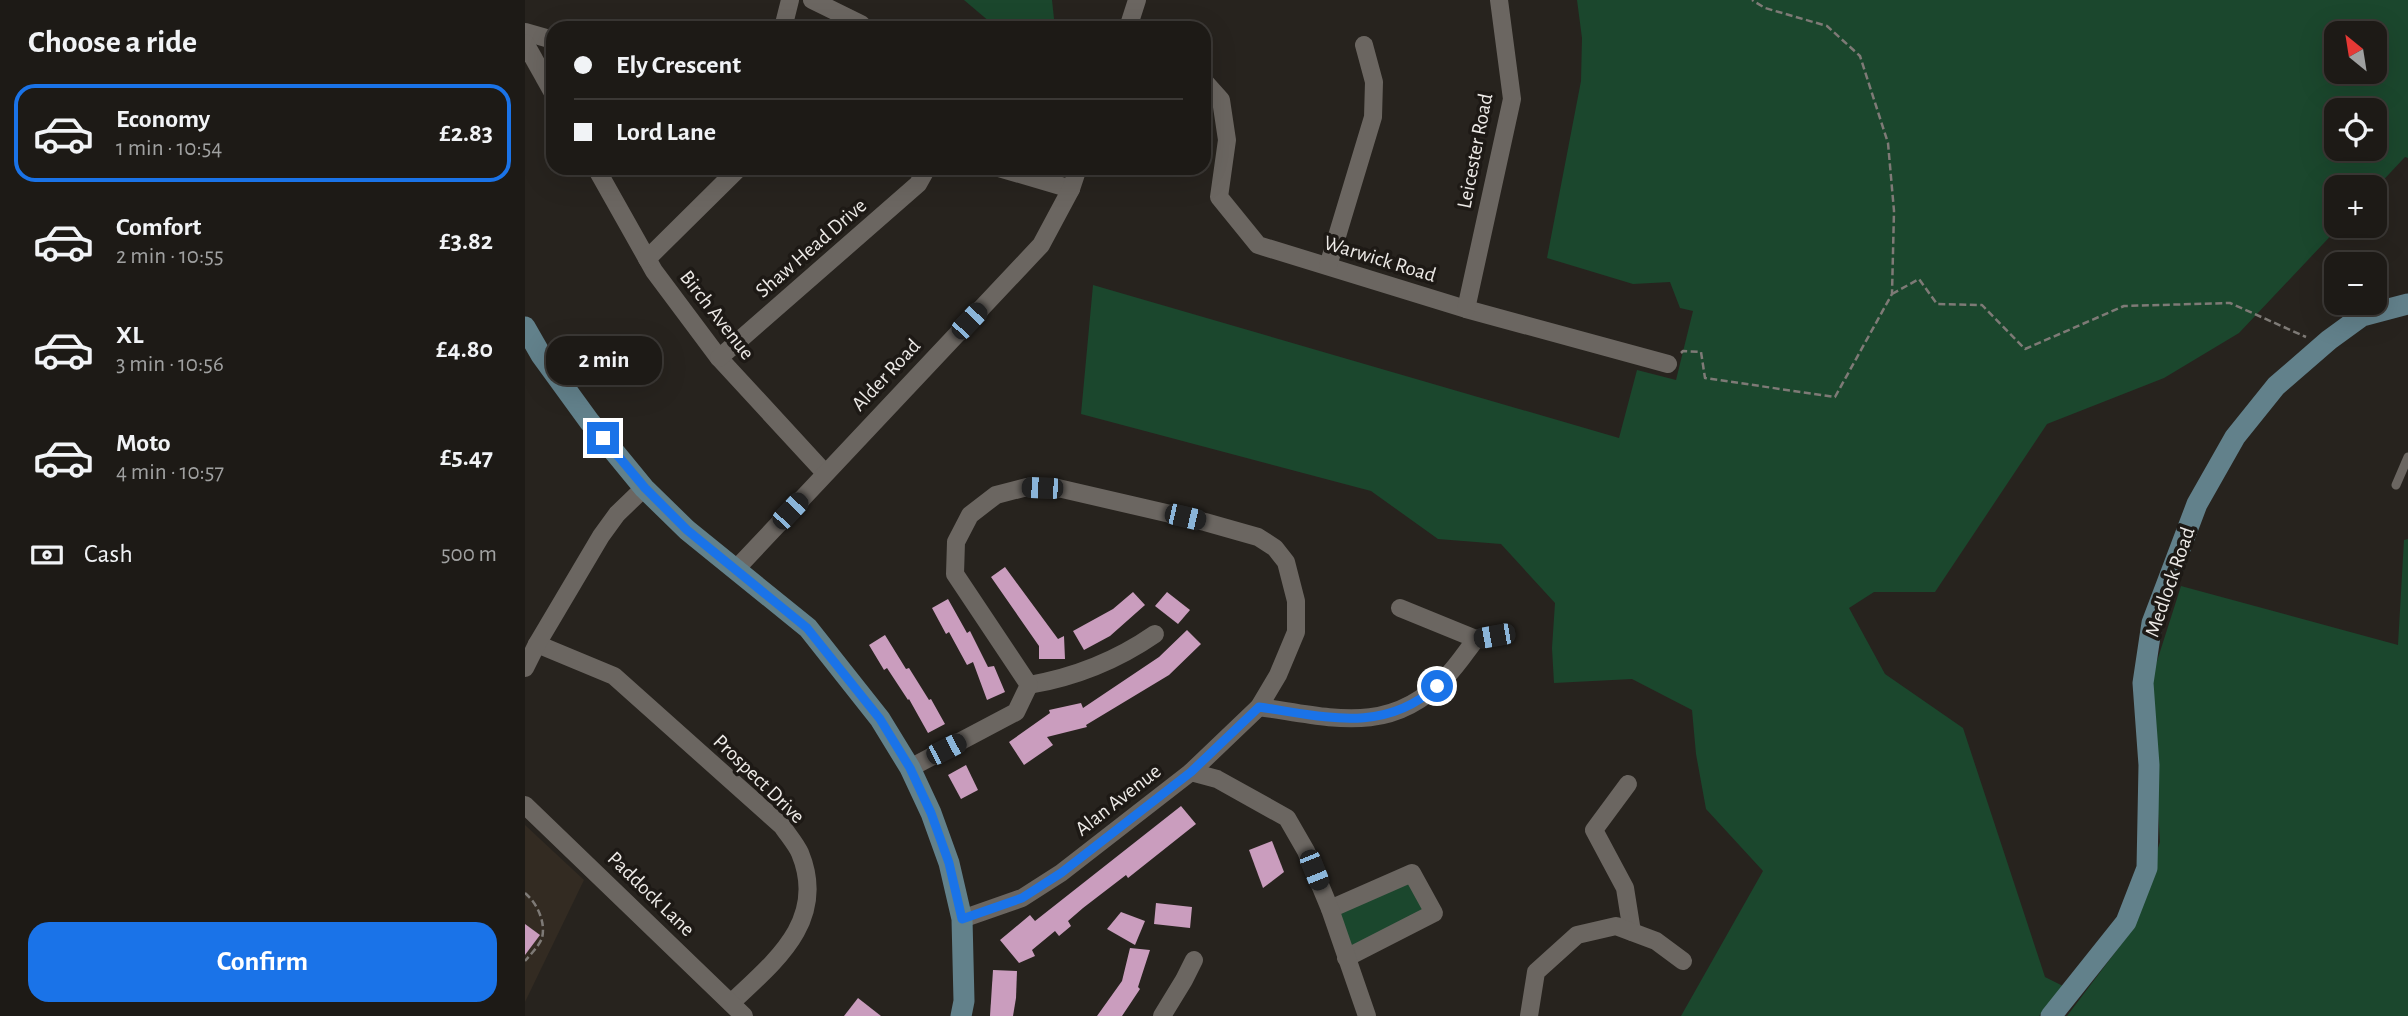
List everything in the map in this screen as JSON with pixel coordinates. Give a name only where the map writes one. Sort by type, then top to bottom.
[{"type":"street","points":[[785,21],[790,0]]},
{"type":"street","points":[[812,0],[855,21]]},
{"type":"street","points":[[1130,21],[1137,0]]},
{"type":"street","name":"Leicester Road","points":[[1466,309],[1512,99],[1499,0]]},
{"type":"street","points":[[525,32],[546,38]]},
{"type":"street","points":[[525,43],[546,80]]},
{"type":"street","points":[[1328,266],[1373,117],[1374,82],[1364,45]]},
{"type":"street","name":"Warwick Road","points":[[1211,89],[1221,100],[1227,140],[1219,197],[1258,245],[1466,309],[1668,364]]},
{"type":"street","name":"Birch Avenue","points":[[600,175],[647,259],[719,358],[825,473]]},
{"type":"street","points":[[647,259],[732,175]]},
{"type":"street","name":"Shaw Head Drive","points":[[719,358],[918,184],[923,175]]},
{"type":"street","points":[[1023,175],[1071,189]]},
{"type":"street","name":"Alder Road","points":[[736,569],[1041,245],[1076,175]]},
{"type":"street","name":"Medlock Road","points":[[2051,1016],[2126,922],[2147,868],[2149,765],[2143,683],[2152,623],[2197,504],[2235,437],[2276,386],[2362,316],[2408,304]]},
{"type":"street","points":[[525,327],[541,355],[589,421],[645,488],[687,530],[807,628],[880,719],[910,768],[931,813],[949,863],[962,919],[964,1002],[961,1016]]},
{"type":"street","points":[[1029,685],[955,574],[956,542],[970,515],[996,495],[1027,487],[1058,488],[1258,537],[1275,548],[1286,562],[1296,601],[1296,632],[1278,675],[1259,707],[1191,772]]},
{"type":"street","points":[[525,668],[601,536],[617,514],[645,488]]},
{"type":"street","points":[[1259,707],[1351,720],[1377,718],[1403,709],[1426,696],[1485,637],[1400,608]]},
{"type":"street","points":[[1029,685],[1056,681],[1091,670],[1129,652],[1155,634]]},
{"type":"street","name":"Prospect Drive","points":[[537,644],[614,676],[782,826],[800,853],[806,878],[806,914],[784,953],[738,1010]]},
{"type":"street","points":[[910,768],[1016,712],[1029,685]]},
{"type":"street","name":"Alan Avenue","points":[[962,919],[1032,892],[1061,873],[1191,772],[1217,779],[1287,818],[1306,851],[1330,909],[1367,1016]]},
{"type":"street","points":[[1628,784],[1594,830],[1625,887],[1632,932]]},
{"type":"street","name":"Paddock Lane","points":[[525,805],[738,1010]]},
{"type":"street","points":[[1330,909],[1412,873],[1434,913],[1346,958]]},
{"type":"street","points":[[1529,1016],[1536,972],[1577,935],[1616,926],[1657,941],[1683,961]]},
{"type":"street","points":[[1162,1016],[1194,960]]},
{"type":"lane","points":[[2396,485],[2408,457]]},
{"type":"path","points":[[1668,364],[1683,351],[1701,352],[1705,378],[1835,397],[1892,293],[1894,211],[1888,143],[1860,56],[1827,26],[1765,8],[1752,0]]},
{"type":"path","points":[[1892,293],[1919,279],[1937,304],[1982,305],[2025,349],[2123,306],[2230,303],[2324,345]]},
{"type":"path","points":[[525,892],[533,900],[543,923],[541,940],[525,961]]},
{"type":"shaded area","points":[[525,825],[584,880],[525,1002]]},
{"type":"green space","points":[[964,0],[1052,0],[1054,21],[989,21]]},
{"type":"green space","points":[[1577,0],[2408,0],[2408,158],[2405,157],[2387,176],[2324,175],[2324,238],[2329,238],[2239,333],[2164,378],[2047,424],[1935,592],[1874,592],[1849,608],[1885,674],[1963,728],[2045,977],[2063,986],[2039,1016],[1681,1016],[1763,871],[1706,809],[1696,754],[1692,710],[1632,679],[1554,683],[1552,648],[1555,603],[1501,544],[1438,539],[1371,491],[1081,414],[1093,285],[1619,438],[1637,370],[1676,380],[1693,311],[1680,308],[1670,282],[1633,284],[1547,258],[1581,81],[1582,38]]},
{"type":"green space","points":[[2408,539],[2408,1016],[2067,1016],[2129,934],[2160,842],[2150,683],[2181,586],[2398,645],[2404,540]]},
{"type":"green space","points":[[1409,881],[1427,906],[1418,916],[1347,953],[1334,912]]},
{"type":"building","points":[[1005,567],[1058,639],[1064,636],[1065,659],[1039,659],[1039,646],[991,577]]},
{"type":"building","points":[[1133,592],[1145,605],[1110,636],[1084,650],[1073,631],[1113,609]]},
{"type":"building","points":[[1167,592],[1190,610],[1178,624],[1155,606]]},
{"type":"building","points":[[948,599],[967,633],[970,631],[988,667],[994,666],[1005,692],[987,700],[973,662],[967,665],[949,632],[946,634],[932,608]]},
{"type":"building","points":[[1187,630],[1201,644],[1169,675],[1086,725],[1087,727],[1047,737],[1053,745],[1024,765],[1009,742],[1050,713],[1049,710],[1081,703],[1083,708],[1159,657]]},
{"type":"building","points":[[885,635],[906,669],[909,668],[929,700],[931,699],[945,724],[928,733],[909,699],[887,668],[884,670],[869,645]]},
{"type":"building","points":[[966,765],[978,790],[961,799],[948,775]]},
{"type":"building","points":[[1181,806],[1196,824],[1128,878],[1126,875],[1083,908],[1068,921],[1071,926],[1059,936],[1055,931],[1032,950],[1035,956],[1019,963],[1000,940],[1030,915],[1035,921]]},
{"type":"building","points":[[1272,841],[1284,872],[1263,888],[1249,850]]},
{"type":"building","points":[[1156,903],[1192,907],[1190,928],[1154,924]]},
{"type":"building","points":[[1121,912],[1145,921],[1135,945],[1107,929]]},
{"type":"building","points":[[525,924],[540,935],[525,955]]},
{"type":"building","points":[[1130,948],[1150,950],[1138,987],[1140,989],[1122,1016],[1097,1016],[1122,981]]},
{"type":"building","points":[[993,970],[1017,971],[1013,1016],[990,1016]]},
{"type":"building","points":[[858,998],[881,1016],[844,1016]]},
{"type":"route","points":[[603,438],[645,488],[687,530],[807,628],[880,719],[910,768],[931,813],[949,863],[962,919],[1022,898],[1061,873],[1191,772],[1259,707],[1351,720],[1377,718],[1403,709],[1426,696],[1437,686]]}]
